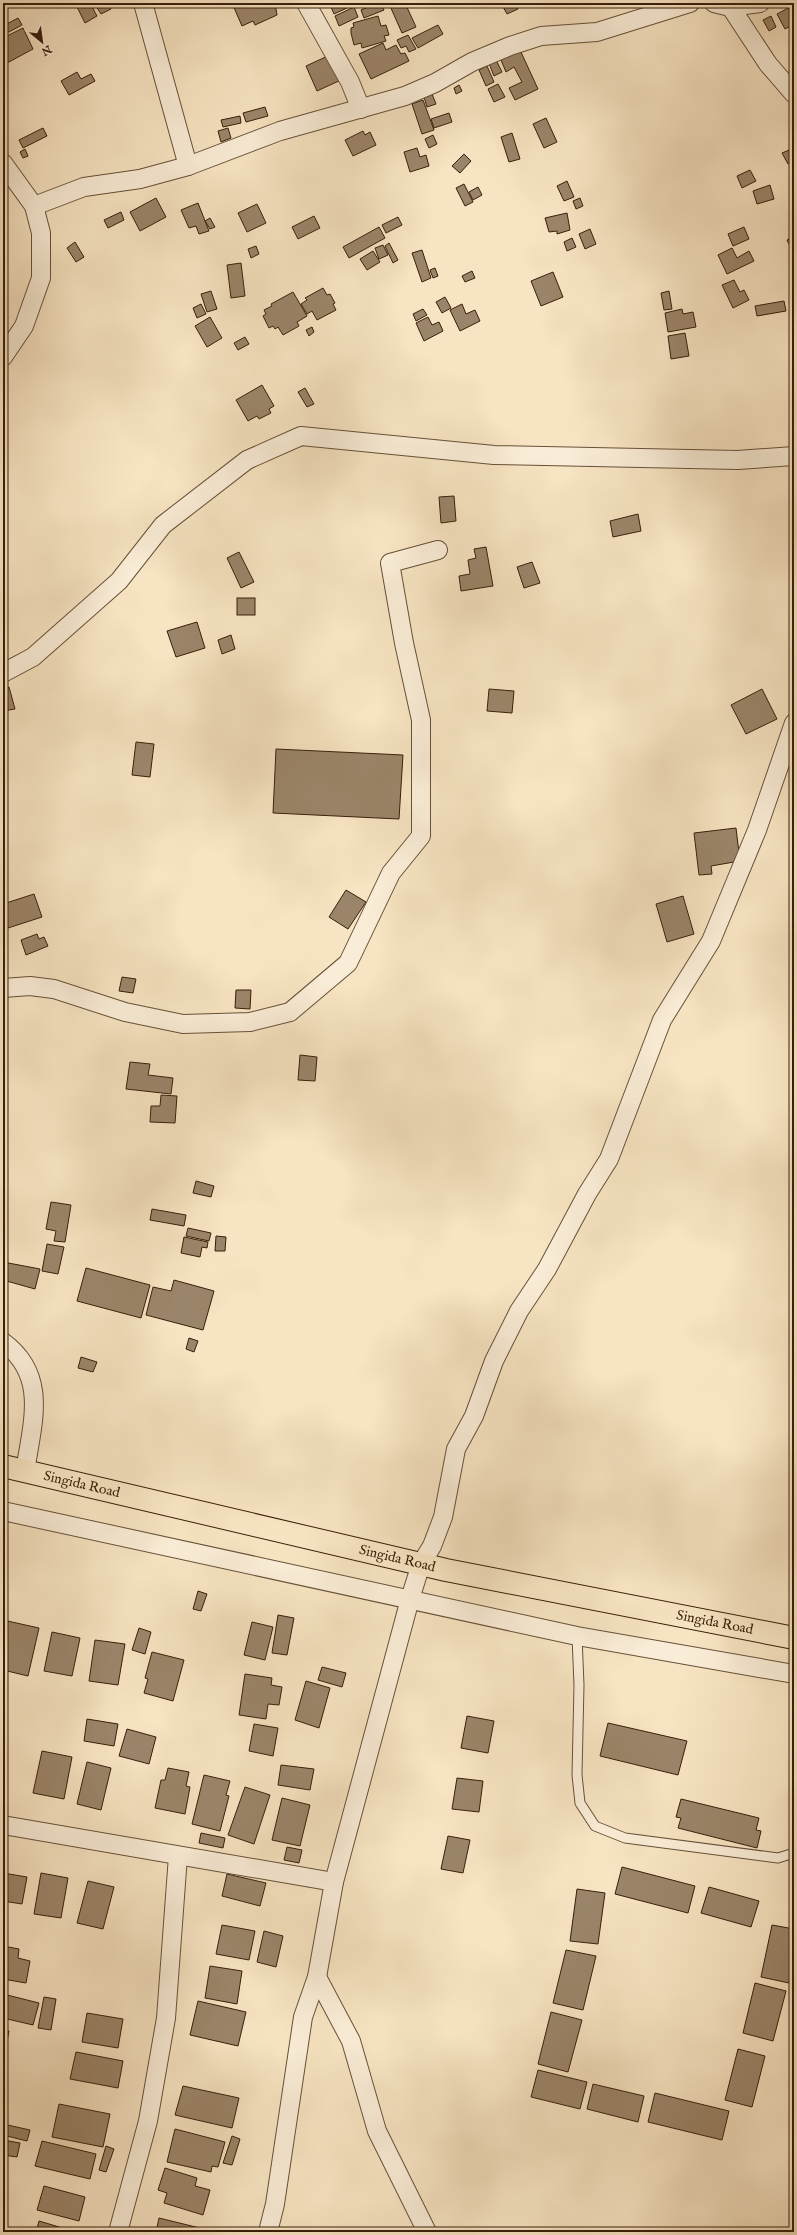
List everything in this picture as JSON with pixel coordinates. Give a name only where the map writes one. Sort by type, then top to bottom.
[{"type":"highway","name":"Singida Road","points":[[3,1466],[421,1564],[794,1638]]},
{"type":"street","points":[[143,3],[188,166]]},
{"type":"street","points":[[306,3],[350,82],[361,109]]},
{"type":"street","points":[[34,206],[84,187],[140,179],[188,166],[280,131],[404,96],[435,83],[472,62],[510,46],[541,36],[597,32],[690,3]]},
{"type":"street","points":[[724,4],[760,3]]},
{"type":"street","points":[[724,4],[768,64],[794,94]]},
{"type":"street","points":[[3,163],[34,206],[41,233],[41,278],[24,326],[3,357]]},
{"type":"street","points":[[3,673],[33,657],[113,586],[163,525],[248,460],[301,436],[494,454],[738,460],[794,456]]},
{"type":"street","points":[[3,988],[30,986],[54,989],[125,1012],[183,1024],[250,1022],[290,1012],[348,963],[391,873],[421,836],[421,720],[404,643],[390,563],[438,550]]},
{"type":"street","points":[[268,2232],[275,2204],[303,2017],[317,1977],[334,1882],[410,1599],[421,1564],[432,1546],[443,1517],[456,1449],[474,1416],[494,1361],[519,1311],[547,1270],[587,1194],[609,1159],[662,1020],[711,942],[789,751],[794,723]]},
{"type":"street","points":[[3,1342],[15,1351],[30,1372],[35,1400],[25,1472]]},
{"type":"street","points":[[3,1511],[577,1636],[794,1674]]},
{"type":"street","points":[[3,1825],[334,1882]]},
{"type":"street","points":[[118,2232],[148,2121],[166,2018],[178,1856]]},
{"type":"street","points":[[317,1977],[351,2041],[377,2131],[427,2232]]},
{"type":"lane","points":[[577,1636],[579,1685],[577,1775],[580,1803],[595,1826],[632,1839],[778,1858],[794,1853]]},
{"type":"building","points":[[75,3],[90,3],[97,16],[85,23]]},
{"type":"building","points":[[94,3],[108,3],[111,9],[101,14]]},
{"type":"building","points":[[232,3],[275,3],[277,15],[255,25],[253,21],[242,26]]},
{"type":"building","points":[[339,3],[345,3],[347,8],[334,14],[331,7]]},
{"type":"building","points":[[381,3],[384,10],[364,18],[361,10]]},
{"type":"building","points":[[397,3],[405,3],[416,27],[402,33],[390,6]]},
{"type":"building","points":[[501,3],[515,3],[518,9],[507,14]]},
{"type":"building","points":[[792,6],[794,11],[794,24],[785,29],[777,14]]},
{"type":"building","points":[[354,7],[358,17],[339,26],[335,16]]},
{"type":"building","points":[[378,16],[381,26],[386,25],[389,35],[384,36],[386,41],[362,48],[361,43],[354,45],[351,33],[351,28],[354,27],[353,23]]},
{"type":"building","points":[[771,16],[776,27],[769,31],[763,20]]},
{"type":"building","points":[[18,18],[22,25],[5,34],[3,26]]},
{"type":"building","points":[[438,25],[443,34],[418,48],[412,38]]},
{"type":"building","points":[[23,28],[33,49],[7,63],[3,55],[3,38]]},
{"type":"building","points":[[408,35],[416,49],[409,52],[406,46],[401,48],[397,40]]},
{"type":"building","points":[[383,43],[386,50],[396,45],[401,54],[405,53],[409,61],[371,79],[359,54]]},
{"type":"building","points":[[520,50],[538,89],[515,100],[509,88],[522,82],[514,67],[506,72],[501,60]]},
{"type":"building","points":[[330,55],[341,80],[317,91],[306,66]]},
{"type":"building","points":[[495,58],[502,72],[494,76],[488,61]]},
{"type":"building","points":[[487,66],[494,82],[486,86],[479,70]]},
{"type":"building","points":[[77,72],[81,79],[91,74],[95,81],[69,95],[61,81]]},
{"type":"building","points":[[498,84],[505,97],[494,102],[488,89]]},
{"type":"building","points":[[459,85],[462,91],[456,94],[454,88]]},
{"type":"building","points":[[432,94],[436,104],[427,107],[424,97]]},
{"type":"building","points":[[423,100],[434,130],[422,134],[412,104]]},
{"type":"building","points":[[265,107],[268,116],[246,122],[243,113]]},
{"type":"building","points":[[449,113],[452,122],[434,128],[431,119]]},
{"type":"building","points":[[240,116],[241,123],[223,127],[221,120]]},
{"type":"building","points":[[546,118],[557,142],[544,148],[533,124]]},
{"type":"building","points":[[43,128],[47,136],[23,148],[19,140]]},
{"type":"building","points":[[228,128],[231,138],[221,142],[218,131]]},
{"type":"building","points":[[363,131],[365,135],[370,132],[376,145],[353,156],[345,140]]},
{"type":"building","points":[[512,133],[520,159],[509,162],[501,137]]},
{"type":"building","points":[[433,135],[437,144],[429,148],[425,139]]},
{"type":"building","points":[[417,148],[420,157],[426,155],[429,166],[410,172],[404,152]]},
{"type":"building","points":[[794,148],[794,161],[788,164],[782,153]]},
{"type":"building","points":[[25,149],[28,156],[23,158],[20,152]]},
{"type":"building","points":[[464,154],[471,161],[460,173],[452,166]]},
{"type":"building","points":[[750,170],[756,181],[742,188],[737,176]]},
{"type":"building","points":[[567,181],[574,197],[564,201],[557,186]]},
{"type":"building","points":[[464,184],[473,202],[465,206],[456,188]]},
{"type":"building","points":[[770,185],[774,199],[757,204],[753,191]]},
{"type":"building","points":[[478,187],[482,195],[473,200],[469,192]]},
{"type":"building","points":[[156,198],[166,217],[140,231],[130,212]]},
{"type":"building","points":[[580,198],[583,206],[576,209],[573,201]]},
{"type":"building","points":[[198,203],[209,231],[199,234],[196,226],[189,228],[181,210]]},
{"type":"building","points":[[257,204],[266,223],[247,232],[238,213]]},
{"type":"building","points":[[121,212],[124,220],[108,228],[104,220]]},
{"type":"building","points":[[567,213],[570,230],[557,234],[557,231],[549,232],[545,218]]},
{"type":"building","points":[[314,216],[320,228],[298,239],[292,227]]},
{"type":"building","points":[[398,217],[402,225],[386,233],[382,225]]},
{"type":"building","points":[[210,218],[215,227],[210,229],[205,221]]},
{"type":"building","points":[[379,227],[385,238],[349,258],[343,247]]},
{"type":"building","points":[[744,227],[749,239],[733,246],[728,234]]},
{"type":"building","points":[[590,229],[596,244],[585,249],[579,234]]},
{"type":"building","points":[[794,236],[794,254],[787,240]]},
{"type":"building","points":[[572,238],[576,247],[567,251],[564,242]]},
{"type":"building","points":[[75,242],[84,257],[76,262],[67,248]]},
{"type":"building","points":[[389,243],[398,260],[393,263],[385,246]]},
{"type":"building","points":[[383,245],[388,255],[379,259],[375,248]]},
{"type":"building","points":[[256,246],[259,254],[251,258],[248,249]]},
{"type":"building","points":[[732,248],[737,258],[749,251],[754,261],[727,274],[718,255]]},
{"type":"building","points":[[422,250],[431,278],[422,282],[412,253]]},
{"type":"building","points":[[373,251],[380,262],[367,270],[360,259]]},
{"type":"building","points":[[241,263],[245,296],[231,298],[227,265]]},
{"type":"building","points":[[435,268],[438,276],[433,278],[430,270]]},
{"type":"building","points":[[472,271],[475,278],[465,282],[462,276]]},
{"type":"building","points":[[553,272],[563,297],[541,306],[531,281]]},
{"type":"building","points":[[734,280],[740,292],[744,290],[749,300],[733,308],[722,285]]},
{"type":"building","points":[[323,288],[327,295],[330,294],[335,303],[333,304],[336,310],[317,320],[312,311],[307,314],[301,304],[307,300],[305,298]]},
{"type":"building","points":[[211,291],[217,309],[207,312],[201,294]]},
{"type":"building","points":[[669,291],[672,309],[664,310],[661,293]]},
{"type":"building","points":[[293,292],[307,316],[297,322],[299,326],[283,335],[278,327],[275,329],[273,326],[269,328],[263,316],[266,314],[264,310],[272,306],[271,304]]},
{"type":"building","points":[[445,297],[451,308],[442,313],[436,302]]},
{"type":"building","points":[[784,301],[786,311],[757,316],[755,306]]},
{"type":"building","points":[[201,304],[206,314],[197,318],[193,308]]},
{"type":"building","points":[[462,304],[466,314],[475,310],[480,321],[460,331],[450,310]]},
{"type":"building","points":[[423,309],[427,315],[416,321],[413,314]]},
{"type":"building","points":[[682,309],[683,314],[693,312],[696,327],[668,332],[665,313]]},
{"type":"building","points":[[210,317],[222,338],[207,347],[195,326]]},
{"type":"building","points":[[428,317],[432,325],[439,322],[443,331],[424,341],[416,323]]},
{"type":"building","points":[[312,327],[314,332],[309,336],[306,330]]},
{"type":"building","points":[[685,333],[689,356],[671,359],[668,336]]},
{"type":"building","points":[[245,337],[249,344],[238,350],[234,343]]},
{"type":"building","points":[[262,385],[274,406],[269,409],[271,413],[259,419],[257,416],[248,421],[236,400]]},
{"type":"building","points":[[305,388],[314,404],[307,407],[298,392]]},
{"type":"building","points":[[454,496],[456,521],[441,523],[439,497]]},
{"type":"building","points":[[638,514],[641,531],[613,537],[610,521]]},
{"type":"building","points":[[486,547],[493,586],[461,591],[459,576],[470,574],[468,560],[476,558],[474,549]]},
{"type":"building","points":[[239,552],[254,582],[241,588],[227,558]]},
{"type":"building","points":[[532,562],[540,583],[524,588],[517,567]]},
{"type":"building","points":[[237,598],[255,598],[255,615],[237,615]]},
{"type":"building","points":[[197,622],[205,648],[176,657],[167,631]]},
{"type":"building","points":[[231,635],[235,649],[222,654],[218,640]]},
{"type":"building","points":[[9,687],[15,709],[3,711],[3,689]]},
{"type":"building","points":[[489,689],[514,691],[512,713],[487,711]]},
{"type":"building","points":[[762,689],[777,719],[746,734],[731,705]]},
{"type":"building","points":[[136,742],[154,744],[150,777],[132,775]]},
{"type":"building","points":[[276,749],[403,755],[399,819],[273,813]]},
{"type":"building","points":[[736,828],[740,861],[711,866],[712,874],[699,875],[694,833]]},
{"type":"building","points":[[346,890],[366,902],[348,929],[329,917]]},
{"type":"building","points":[[34,894],[42,917],[8,928],[3,913],[3,904]]},
{"type":"building","points":[[683,896],[694,934],[667,942],[656,904]]},
{"type":"building","points":[[37,934],[39,939],[44,937],[48,946],[26,955],[21,940]]},
{"type":"building","points":[[122,977],[136,979],[133,993],[119,991]]},
{"type":"building","points":[[236,990],[251,990],[250,1009],[235,1008]]},
{"type":"building","points":[[300,1055],[317,1057],[315,1081],[298,1080]]},
{"type":"building","points":[[130,1062],[150,1064],[148,1075],[173,1078],[171,1094],[126,1089]]},
{"type":"building","points":[[161,1095],[177,1096],[175,1123],[150,1122],[151,1106],[160,1106]]},
{"type":"building","points":[[196,1181],[214,1186],[211,1197],[193,1193]]},
{"type":"building","points":[[51,1202],[71,1205],[65,1242],[54,1241],[56,1231],[46,1229]]},
{"type":"building","points":[[152,1209],[186,1215],[184,1226],[150,1220]]},
{"type":"building","points":[[188,1228],[211,1233],[209,1241],[186,1236]]},
{"type":"building","points":[[216,1236],[226,1237],[225,1251],[215,1251]]},
{"type":"building","points":[[184,1237],[208,1242],[207,1248],[202,1247],[200,1257],[181,1253]]},
{"type":"building","points":[[47,1244],[64,1247],[58,1274],[42,1271]]},
{"type":"building","points":[[3,1262],[40,1269],[35,1289],[3,1280]]},
{"type":"building","points":[[86,1268],[150,1285],[141,1318],[77,1301]]},
{"type":"building","points":[[174,1280],[214,1291],[203,1330],[146,1315],[153,1287],[171,1291]]},
{"type":"building","points":[[189,1338],[198,1341],[194,1352],[186,1349]]},
{"type":"building","points":[[81,1357],[97,1362],[93,1372],[78,1368]]},
{"type":"building","points":[[198,1591],[207,1594],[201,1611],[193,1609]]},
{"type":"building","points":[[278,1615],[294,1618],[287,1655],[272,1653]]},
{"type":"building","points":[[3,1620],[39,1628],[28,1676],[3,1670]]},
{"type":"building","points":[[252,1622],[273,1627],[265,1660],[244,1655]]},
{"type":"building","points":[[139,1628],[151,1632],[145,1654],[132,1650]]},
{"type":"building","points":[[52,1632],[80,1638],[72,1676],[44,1671]]},
{"type":"building","points":[[95,1640],[125,1644],[118,1685],[89,1681]]},
{"type":"building","points":[[152,1652],[184,1660],[173,1701],[144,1693],[148,1679],[145,1678]]},
{"type":"building","points":[[322,1667],[346,1673],[342,1687],[318,1680]]},
{"type":"building","points":[[245,1674],[272,1678],[271,1685],[282,1687],[279,1705],[268,1704],[266,1719],[239,1715]]},
{"type":"building","points":[[306,1681],[330,1688],[319,1728],[295,1720]]},
{"type":"building","points":[[467,1716],[494,1721],[488,1753],[461,1748]]},
{"type":"building","points":[[87,1719],[118,1724],[114,1746],[84,1741]]},
{"type":"building","points":[[608,1723],[687,1741],[678,1775],[600,1756]]},
{"type":"building","points":[[254,1724],[278,1728],[273,1756],[249,1751]]},
{"type":"building","points":[[127,1729],[156,1737],[149,1764],[119,1756]]},
{"type":"building","points":[[42,1751],[72,1757],[64,1799],[33,1793]]},
{"type":"building","points":[[87,1762],[111,1768],[101,1810],[77,1804]]},
{"type":"building","points":[[281,1765],[314,1769],[310,1790],[278,1785]]},
{"type":"building","points":[[168,1768],[189,1772],[186,1786],[190,1787],[185,1814],[155,1808],[161,1780],[165,1780]]},
{"type":"building","points":[[204,1775],[230,1781],[226,1795],[229,1796],[220,1831],[192,1824]]},
{"type":"building","points":[[457,1778],[483,1781],[479,1812],[452,1809]]},
{"type":"building","points":[[245,1787],[270,1795],[254,1844],[228,1835]]},
{"type":"building","points":[[282,1798],[310,1805],[300,1846],[272,1840]]},
{"type":"building","points":[[681,1799],[759,1818],[756,1830],[761,1831],[757,1848],[678,1828],[681,1818],[676,1817]]},
{"type":"building","points":[[201,1833],[225,1838],[223,1848],[199,1843]]},
{"type":"building","points":[[448,1836],[470,1840],[463,1873],[441,1869]]},
{"type":"building","points":[[287,1847],[302,1850],[299,1863],[284,1860]]},
{"type":"building","points":[[622,1867],[695,1886],[688,1913],[615,1894]]},
{"type":"building","points":[[3,1873],[27,1877],[22,1904],[3,1901]]},
{"type":"building","points":[[41,1873],[68,1878],[61,1918],[34,1914]]},
{"type":"building","points":[[227,1874],[266,1883],[260,1906],[222,1896]]},
{"type":"building","points":[[88,1881],[114,1887],[103,1929],[77,1923]]},
{"type":"building","points":[[709,1887],[759,1901],[751,1927],[701,1913]]},
{"type":"building","points":[[577,1889],[605,1893],[598,1944],[570,1941]]},
{"type":"building","points":[[222,1925],[255,1931],[249,1960],[216,1954]]},
{"type":"building","points":[[772,1925],[794,1929],[794,1957],[789,1983],[761,1977]]},
{"type":"building","points":[[264,1931],[283,1936],[276,1967],[257,1962]]},
{"type":"building","points":[[3,1946],[19,1949],[18,1958],[30,1961],[26,1983],[3,1979]]},
{"type":"building","points":[[566,1950],[596,1956],[583,2010],[553,2003]]},
{"type":"building","points":[[210,1966],[242,1971],[237,2004],[205,1998]]},
{"type":"building","points":[[755,1983],[786,1991],[773,2041],[743,2033]]},
{"type":"building","points":[[3,1994],[39,2003],[33,2025],[3,2018]]},
{"type":"building","points":[[44,1997],[56,1999],[51,2030],[38,2028]]},
{"type":"building","points":[[198,2001],[246,2012],[238,2046],[190,2035]]},
{"type":"building","points":[[551,2012],[582,2020],[568,2072],[538,2064]]},
{"type":"building","points":[[87,2013],[123,2019],[118,2048],[82,2042]]},
{"type":"building","points":[[3,2029],[9,2031],[4,2057],[3,2057]]},
{"type":"building","points":[[738,2049],[765,2056],[752,2107],[725,2100]]},
{"type":"building","points":[[76,2052],[123,2061],[118,2088],[70,2079]]},
{"type":"building","points":[[538,2070],[587,2082],[580,2109],[531,2097]]},
{"type":"building","points":[[593,2084],[644,2096],[638,2122],[587,2109]]},
{"type":"building","points":[[183,2086],[239,2098],[232,2128],[175,2115]]},
{"type":"building","points":[[655,2093],[729,2111],[722,2140],[648,2122]]},
{"type":"building","points":[[59,2104],[110,2114],[103,2147],[52,2137]]},
{"type":"building","points":[[3,2124],[30,2130],[27,2141],[3,2135]]},
{"type":"building","points":[[175,2129],[225,2142],[218,2167],[212,2166],[211,2172],[167,2162]]},
{"type":"building","points":[[232,2136],[240,2139],[232,2165],[223,2163]]},
{"type":"building","points":[[3,2140],[20,2143],[17,2157],[3,2155]]},
{"type":"building","points":[[42,2141],[96,2154],[90,2179],[35,2166]]},
{"type":"building","points":[[106,2146],[114,2149],[106,2172],[99,2170]]},
{"type":"building","points":[[165,2168],[197,2178],[195,2186],[210,2190],[203,2215],[164,2203],[167,2193],[158,2190]]},
{"type":"building","points":[[44,2186],[85,2197],[79,2221],[37,2210]]},
{"type":"building","points":[[159,2218],[208,2230],[207,2232],[156,2232]]},
{"type":"building","points":[[39,2221],[76,2232],[36,2232]]}]
